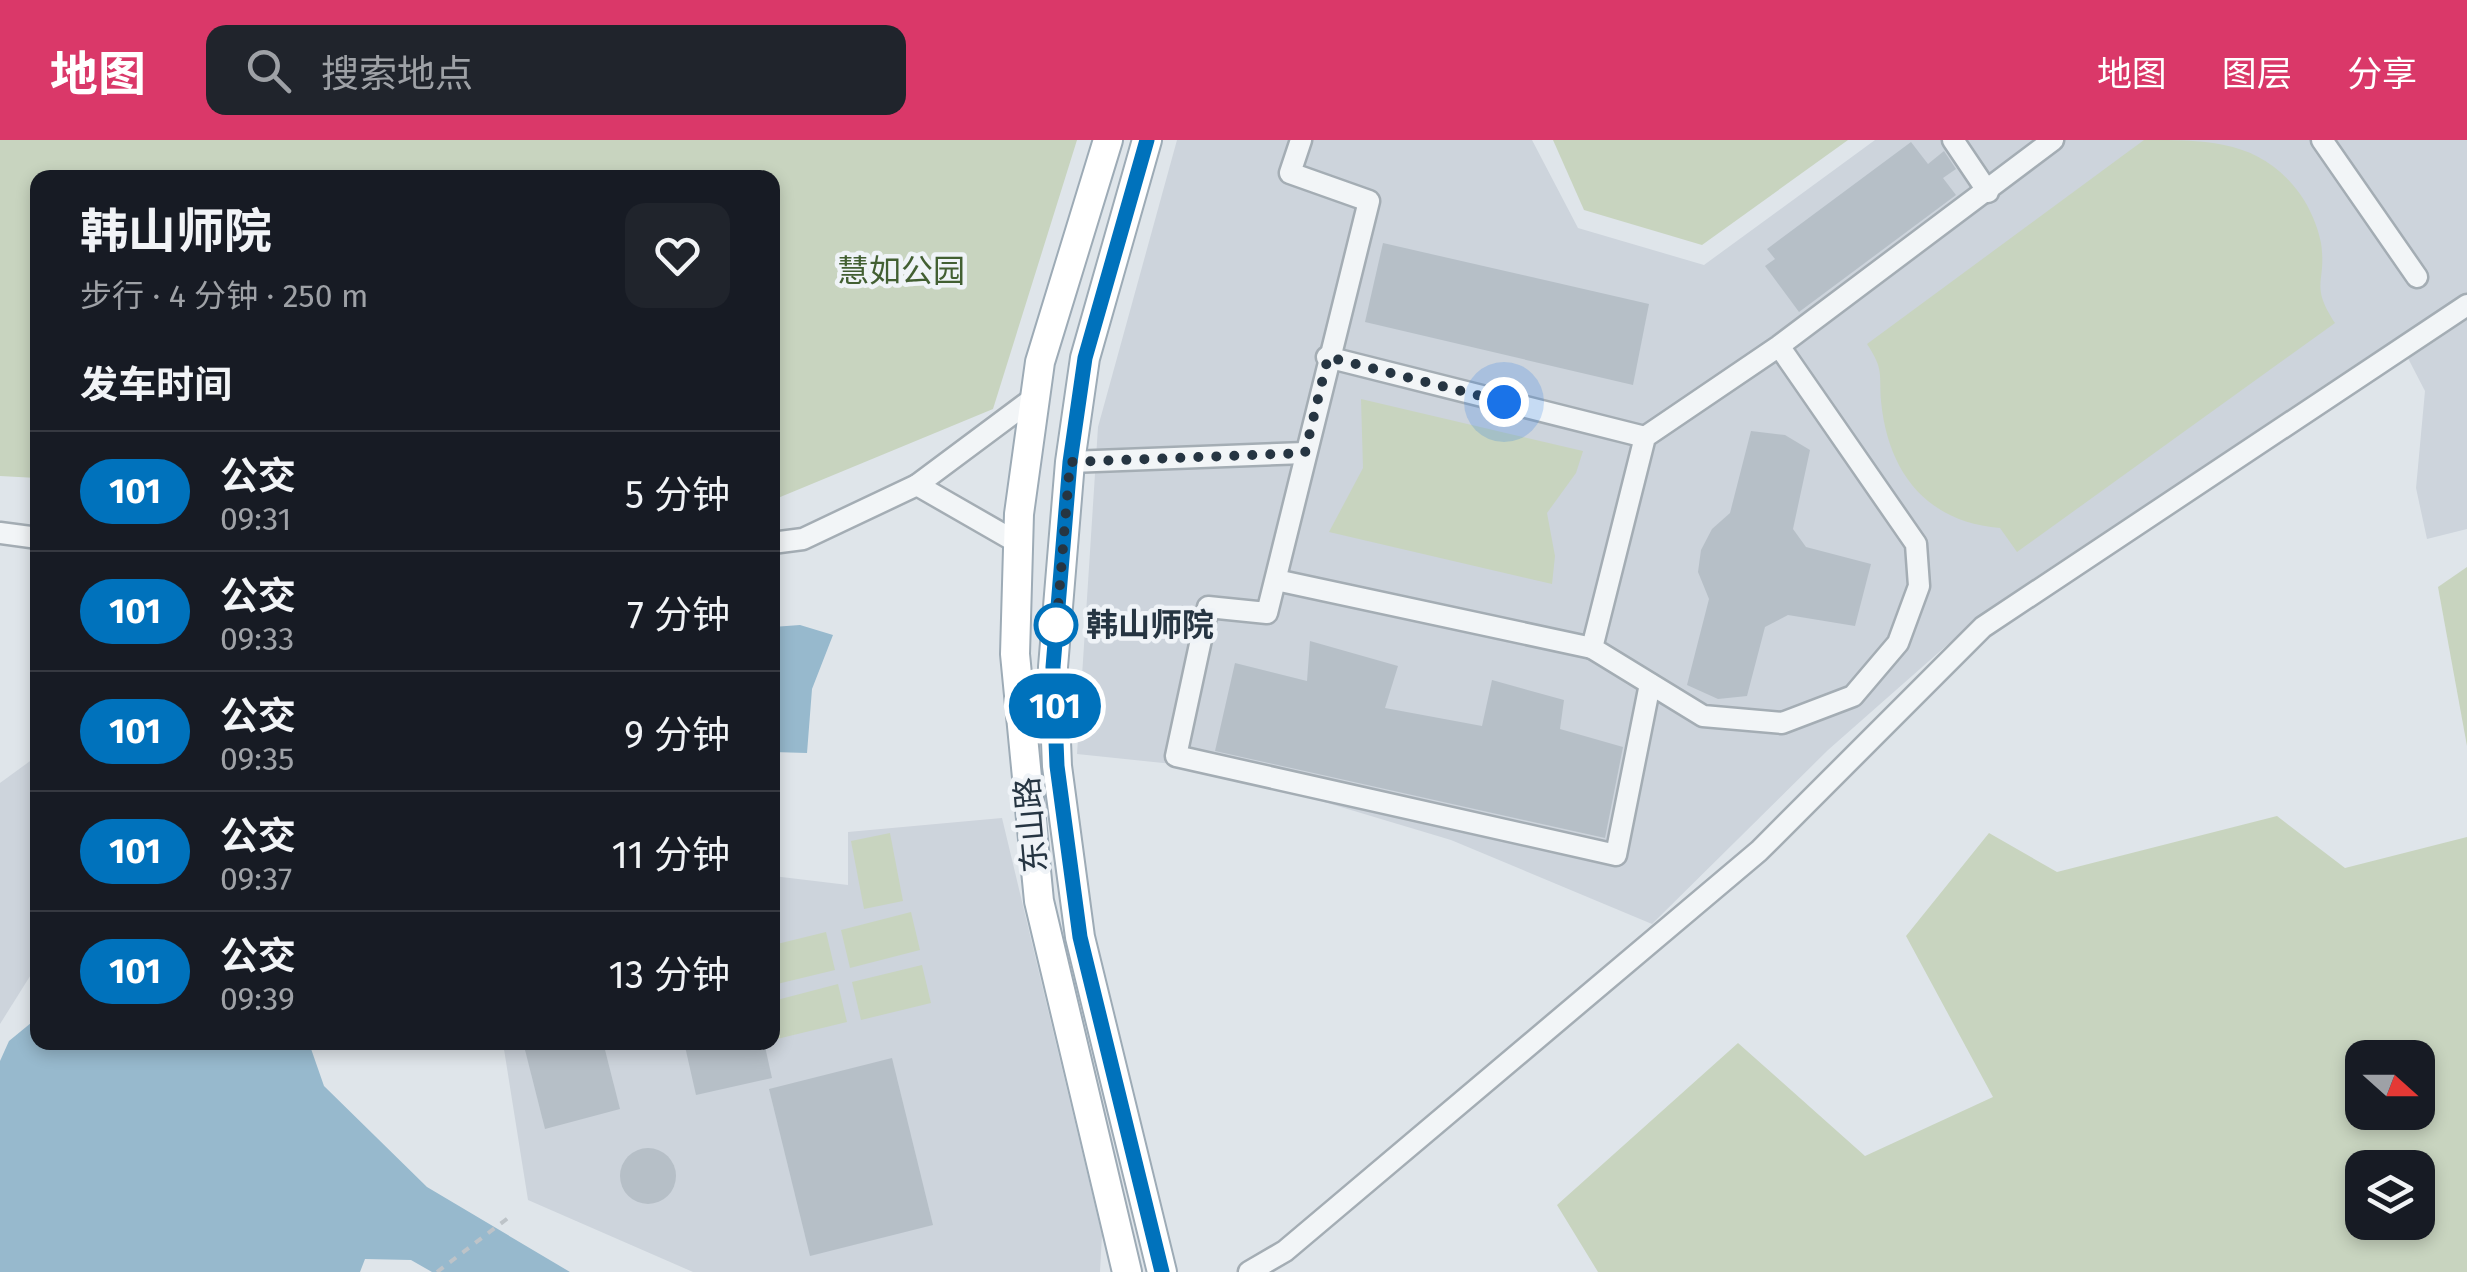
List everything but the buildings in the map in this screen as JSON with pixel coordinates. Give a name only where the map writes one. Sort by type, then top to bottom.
[{"type":"main road","name":"东山路","points":[[1108,140],[1040,362],[1018,543],[1015,654],[1038,901],[1127,1272]]},
{"type":"main road","name":"东山路","points":[[1148,140],[1085,358],[1070,462],[1053,667],[1057,766],[1080,937],[1162,1272]]},
{"type":"street","points":[[1301,140],[1290,173],[1369,201],[1268,612],[1208,606],[1176,756],[1616,855],[1650,684]]},
{"type":"street","points":[[1953,140],[1988,192]]},
{"type":"street","points":[[1592,648],[1644,437],[1779,346],[2054,140]]},
{"type":"street","points":[[2036,154],[2062,140]]},
{"type":"street","points":[[2322,140],[2417,277]]},
{"type":"street","points":[[1249,1272],[1285,1251],[1759,852],[1983,627],[2467,305]]},
{"type":"street","points":[[1276,580],[1592,648],[1702,716],[1782,723],[1853,696],[1898,642],[1918,586],[1916,544],[1779,346]]},
{"type":"street","points":[[1328,357],[1644,437]]},
{"type":"street","points":[[780,541],[803,538],[918,486],[1035,396]]},
{"type":"street","points":[[1070,462],[1305,453]]},
{"type":"street","points":[[918,486],[1018,543]]},
{"type":"street","points":[[0,533],[30,537]]},
{"type":"path","points":[[438,1272],[512,1215]]},
{"type":"shaded area","points":[[1177,140],[1532,140],[1578,228],[1704,265],[1875,140],[2467,140],[2467,529],[2427,539],[2416,488],[2425,391],[2397,337],[1988,609],[1828,750],[1652,924],[1451,840],[1211,768],[1077,754],[1098,427]]},
{"type":"shaded area","points":[[30,761],[30,976],[0,1024],[0,783]]},
{"type":"shaded area","points":[[1002,818],[1102,1235],[1100,1272],[693,1272],[528,1200],[504,1050],[780,1050],[780,877],[848,885],[848,832]]},
{"type":"green space","name":"慧如公园","points":[[0,140],[1077,140],[993,409],[780,497],[780,170],[30,170],[30,478],[0,476]]},
{"type":"green space","points":[[1553,140],[1848,140],[1702,245],[1584,210]]},
{"type":"green space","points":[[2144,140],[2232,147],[2251,153],[2285,176],[2304,199],[2316,224],[2321,243],[2321,291],[2335,323],[2017,552],[2000,528],[1952,516],[1932,504],[1902,471],[1885,427],[1878,366],[1867,344]]},
{"type":"green space","points":[[1361,399],[1583,451],[1576,473],[1547,513],[1555,556],[1552,584],[1329,532],[1363,468]]},
{"type":"green space","points":[[2467,567],[2467,746],[2438,587]]},
{"type":"green space","points":[[2277,816],[2345,868],[2467,837],[2467,1272],[1598,1272],[1557,1205],[1738,1043],[1865,1156],[1993,1097],[1906,936],[1989,833],[2057,872]]},
{"type":"green space","points":[[890,833],[903,901],[864,909],[851,841]]},
{"type":"green space","points":[[911,912],[920,950],[850,968],[841,930]]},
{"type":"green space","points":[[826,932],[835,970],[780,983],[780,943]]},
{"type":"green space","points":[[922,965],[931,1003],[861,1020],[852,982]]},
{"type":"green space","points":[[838,984],[847,1022],[780,1038],[780,999]]},
{"type":"water","points":[[800,625],[833,635],[812,689],[807,753],[780,752],[780,626]]},
{"type":"water","points":[[30,1024],[30,1050],[311,1050],[324,1086],[427,1187],[570,1272],[432,1272],[411,1260],[365,1259],[360,1272],[0,1272],[0,1061],[9,1041]]},
{"type":"bus line","name":"101","points":[[1147,140],[1085,358],[1070,462],[1053,667],[1057,766],[1080,937],[1118,1079],[1162,1272]]},
{"type":"place","name":"韩山师院","points":[[1056,625]]},
{"type":"route","points":[[1056,625],[1056,632],[1070,462],[1305,453],[1328,357],[1504,402]]}]
